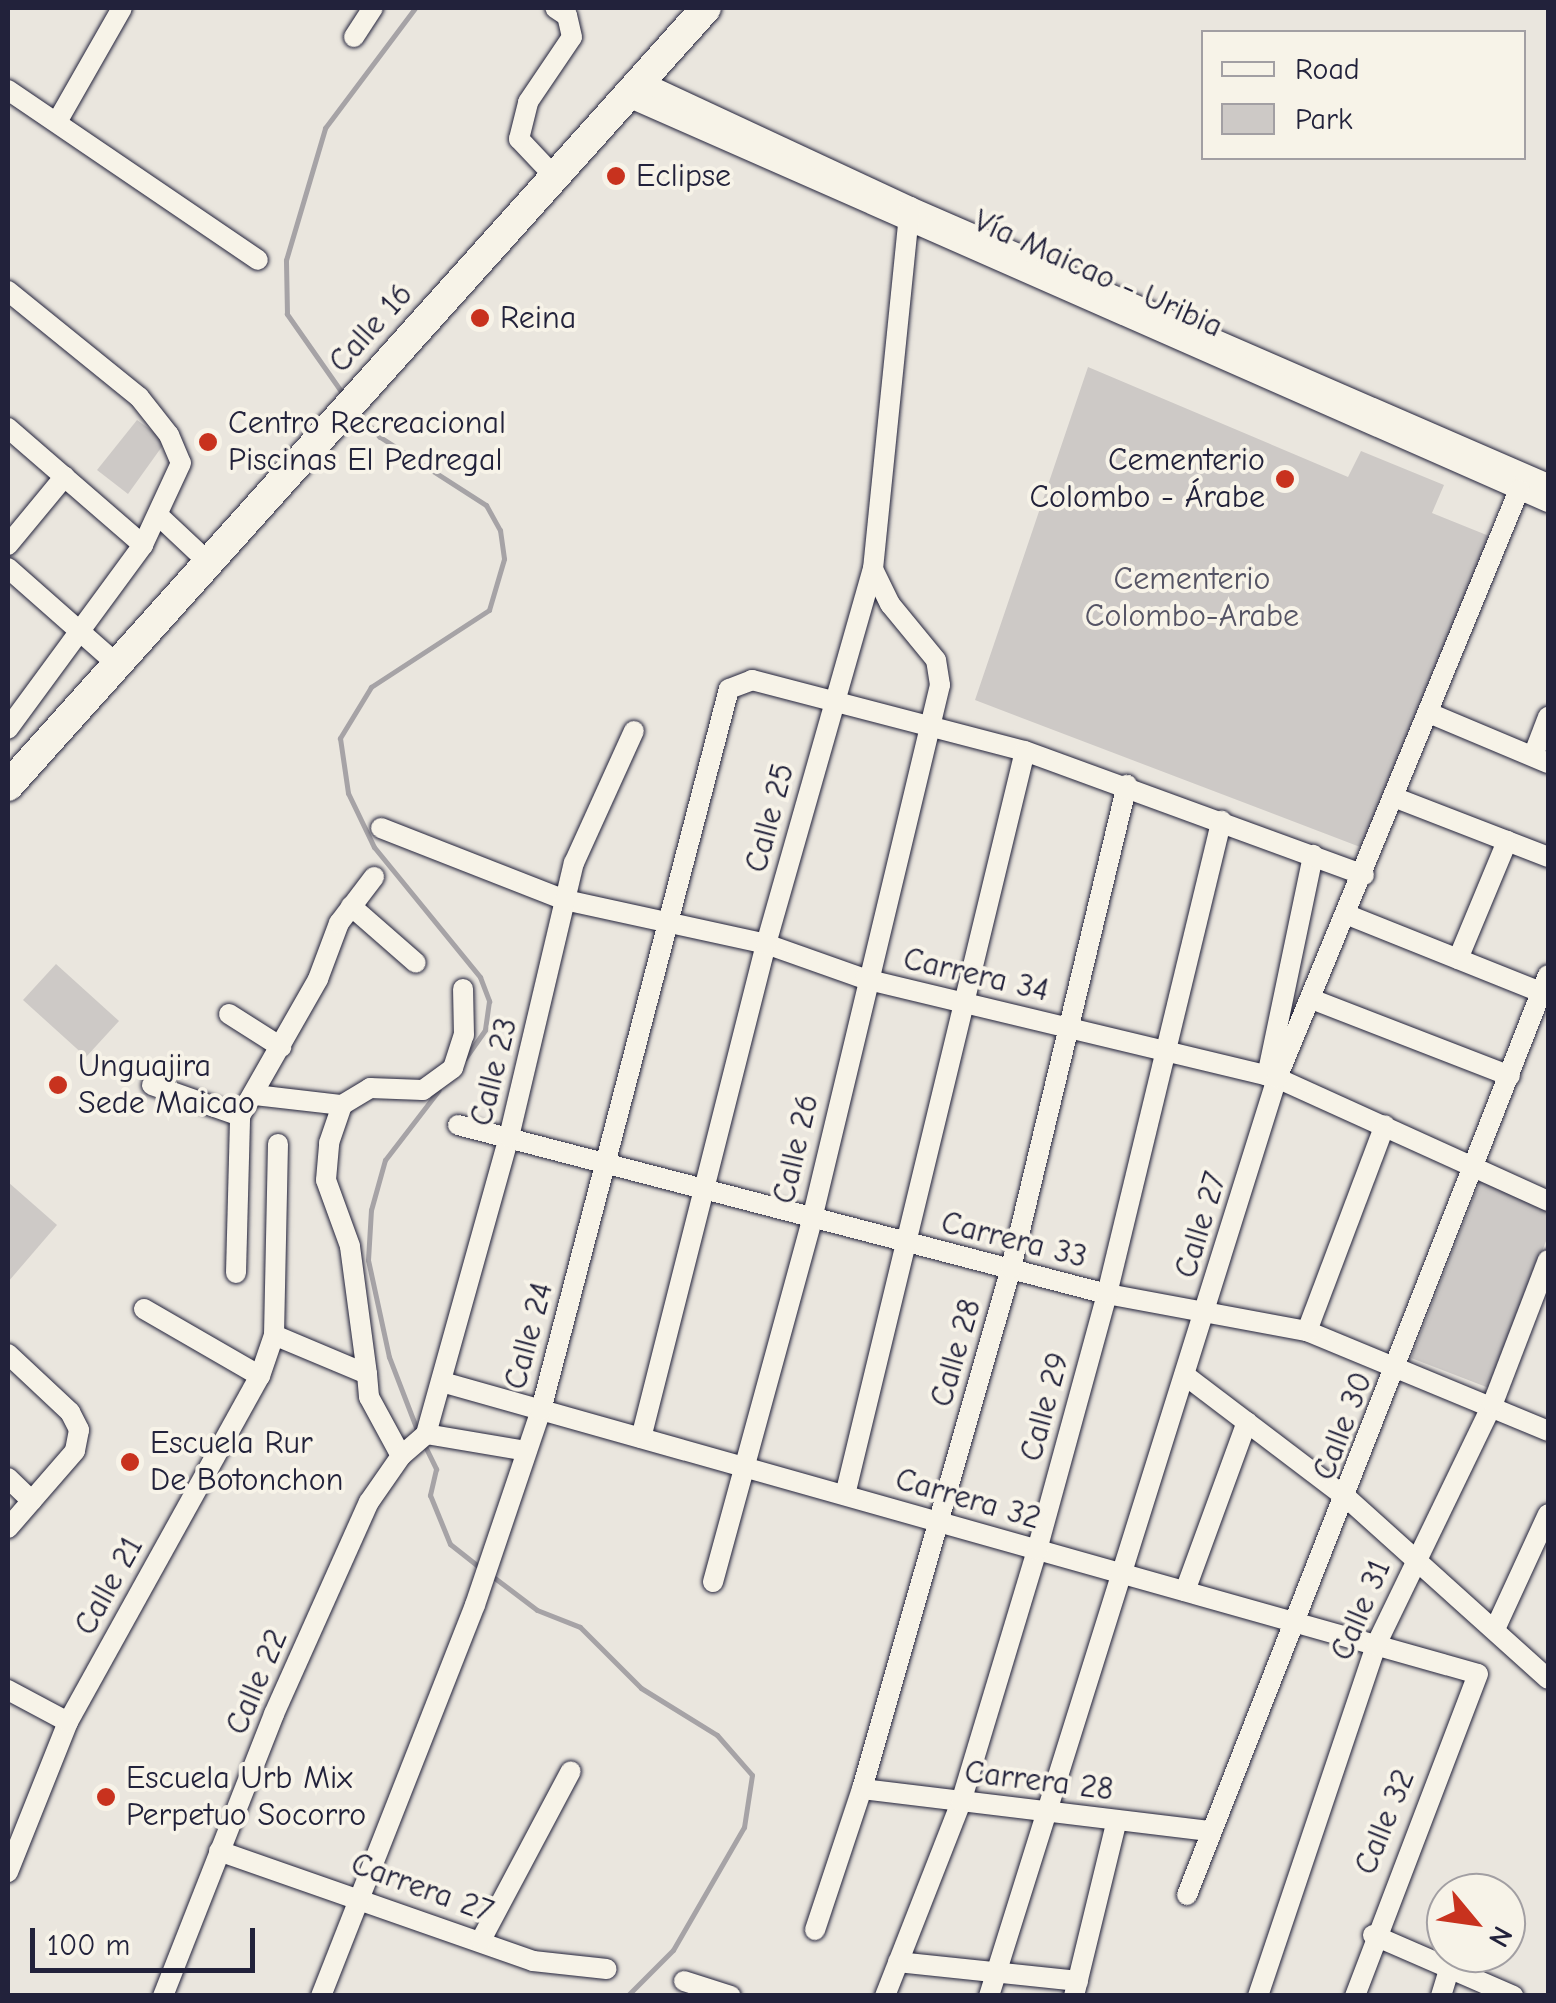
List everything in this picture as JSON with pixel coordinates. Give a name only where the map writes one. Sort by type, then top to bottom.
[{"type":"highway","name":"Calle 16","points":[[10,778],[706,8]]},
{"type":"street","points":[[58,122],[122,8]]},
{"type":"street","points":[[354,37],[372,8]]},
{"type":"street","points":[[554,176],[519,139],[528,102],[572,37],[567,16],[555,8]]},
{"type":"street","name":"Vía Maicao - Uribia","points":[[633,89],[1548,502]]},
{"type":"street","points":[[8,90],[258,260]]},
{"type":"street","name":"Vía Maicao - Uribia","points":[[908,215],[1548,484]]},
{"type":"street","name":"Calle 25","points":[[641,1438],[766,944],[873,569],[908,215]]},
{"type":"street","points":[[8,729],[143,545],[181,462],[170,435],[139,396],[11,301]]},
{"type":"street","points":[[8,428],[143,545]]},
{"type":"street","points":[[8,545],[64,476]]},
{"type":"street","name":"Calle 27","points":[[989,1996],[1207,1310],[1272,1077],[1314,1000],[1520,490]]},
{"type":"street","points":[[159,516],[208,562]]},
{"type":"street","points":[[8,568],[117,664]]},
{"type":"street","name":"Calle 26","points":[[713,1582],[812,1218],[865,979],[940,685],[936,660],[890,604],[873,569]]},
{"type":"street","name":"Calle 24","points":[[321,1996],[476,1606],[541,1410],[665,918],[729,689],[742,679],[833,701]]},
{"type":"street","points":[[833,701],[1026,751],[1364,875]]},
{"type":"street","points":[[1429,712],[1541,760],[1548,717]]},
{"type":"street","name":"Calle 23","points":[[426,1434],[509,1137],[586,830],[634,732]]},
{"type":"street","points":[[845,1495],[1026,751]]},
{"type":"street","name":"Calle 28","points":[[815,1930],[862,1789],[1011,1268],[1127,785]]},
{"type":"street","points":[[1396,798],[1548,857]]},
{"type":"street","name":"Calle 29","points":[[885,1996],[961,1802],[1036,1550],[1107,1294],[1221,821]]},
{"type":"street","name":"Carrera 34","points":[[382,828],[566,900],[665,918],[766,944],[865,979],[1272,1077],[1548,1202]]},
{"type":"street","points":[[1458,959],[1506,841]]},
{"type":"street","points":[[1272,1077],[1314,855]]},
{"type":"street","points":[[236,1273],[240,1116],[256,1095],[351,906],[374,877]]},
{"type":"street","points":[[351,906],[416,963]]},
{"type":"street","points":[[1348,915],[1458,959],[1546,988]]},
{"type":"street","name":"Calle 30","points":[[1187,1895],[1208,1831],[1347,1498],[1546,988]]},
{"type":"street","points":[[256,1095],[342,1105],[370,1088],[423,1090],[453,1068],[464,1035],[463,989]]},
{"type":"street","points":[[1314,1000],[1510,1076]]},
{"type":"street","points":[[229,1014],[281,1047]]},
{"type":"street","points":[[152,1085],[240,1116]]},
{"type":"street","points":[[342,1105],[326,1180],[350,1246],[369,1397],[400,1456]]},
{"type":"street","name":"Carrera 33","points":[[458,1125],[605,1162],[703,1194],[1107,1294],[1307,1331],[1493,1403],[1548,1431]]},
{"type":"street","points":[[1307,1331],[1386,1126]]},
{"type":"street","name":"Calle 21","points":[[8,1872],[68,1722],[260,1376],[274,1335],[278,1144]]},
{"type":"street","name":"Calle 31","points":[[1258,1996],[1376,1645],[1493,1403],[1548,1260]]},
{"type":"street","points":[[144,1308],[260,1376]]},
{"type":"street","points":[[274,1335],[368,1374]]},
{"type":"street","points":[[8,1354],[70,1412],[79,1430],[75,1452],[8,1528]]},
{"type":"street","points":[[1186,1376],[1417,1556],[1548,1678]]},
{"type":"street","name":"Carrera 32","points":[[442,1382],[1478,1674]]},
{"type":"street","points":[[1185,1591],[1247,1422]]},
{"type":"street","points":[[426,1434],[528,1451]]},
{"type":"street","name":"Calle 22","points":[[164,1996],[218,1852],[369,1502],[400,1456],[426,1434]]},
{"type":"street","points":[[8,1478],[32,1501]]},
{"type":"street","points":[[1496,1627],[1548,1514]]},
{"type":"street","name":"Calle 32","points":[[1355,1996],[1373,1935],[1478,1674]]},
{"type":"street","points":[[8,1690],[68,1722]]},
{"type":"street","points":[[482,1940],[572,1771]]},
{"type":"street","name":"Carrera 28","points":[[862,1789],[1208,1831]]},
{"type":"street","points":[[898,1962],[995,1969],[1076,1988],[1118,1820]]},
{"type":"street","name":"Carrera 27","points":[[218,1852],[360,1896],[533,1962],[607,1969]]},
{"type":"street","points":[[1373,1935],[1426,1959]]},
{"type":"street","points":[[1456,1973],[1513,1996]]},
{"type":"street","points":[[684,1981],[731,1996]]},
{"type":"green space","name":"Cementerio Colombo-Arabe","points":[[1088,367],[1348,477],[1361,451],[1444,485],[1432,513],[1494,538],[1368,850],[975,700]]},
{"type":"green space","points":[[137,420],[166,441],[128,494],[97,470]]},
{"type":"green space","points":[[56,964],[119,1021],[86,1057],[23,1000]]},
{"type":"green space","points":[[1480,1181],[1548,1208],[1548,1236],[1489,1388],[1411,1358]]},
{"type":"green space","points":[[8,1182],[57,1225],[8,1282]]},
{"type":"waterway","points":[[343,394],[287,314],[286,260],[325,128],[415,8]]},
{"type":"waterway","points":[[357,410],[380,437],[486,505],[500,530],[504,559],[489,610],[371,687],[340,738],[348,793],[374,847],[480,977],[489,1001],[485,1030],[465,1059]]},
{"type":"waterway","points":[[419,1435],[389,1357],[368,1260],[371,1210],[385,1160],[439,1090]]},
{"type":"waterway","points":[[424,1444],[436,1469],[430,1495],[450,1544],[483,1570]]},
{"type":"waterway","points":[[492,1576],[537,1610],[580,1627],[641,1688],[717,1735],[752,1775],[744,1827],[673,1950],[627,1996]]},
{"type":"place","name":"Eclipse","points":[[616,176]]},
{"type":"place","name":"Reina","points":[[480,318]]},
{"type":"place","name":"Centro Recreacional Piscinas El Pedregal","points":[[208,442]]},
{"type":"place","name":"Cementerio Colombo - Árabe","points":[[1285,479]]},
{"type":"place","name":"Unguajira Sede Maicao","points":[[58,1085]]},
{"type":"place","name":"Escuela Rur De Botonchon","points":[[130,1462]]},
{"type":"place","name":"Escuela Urb Mix Perpetuo Socorro","points":[[106,1797]]}]
